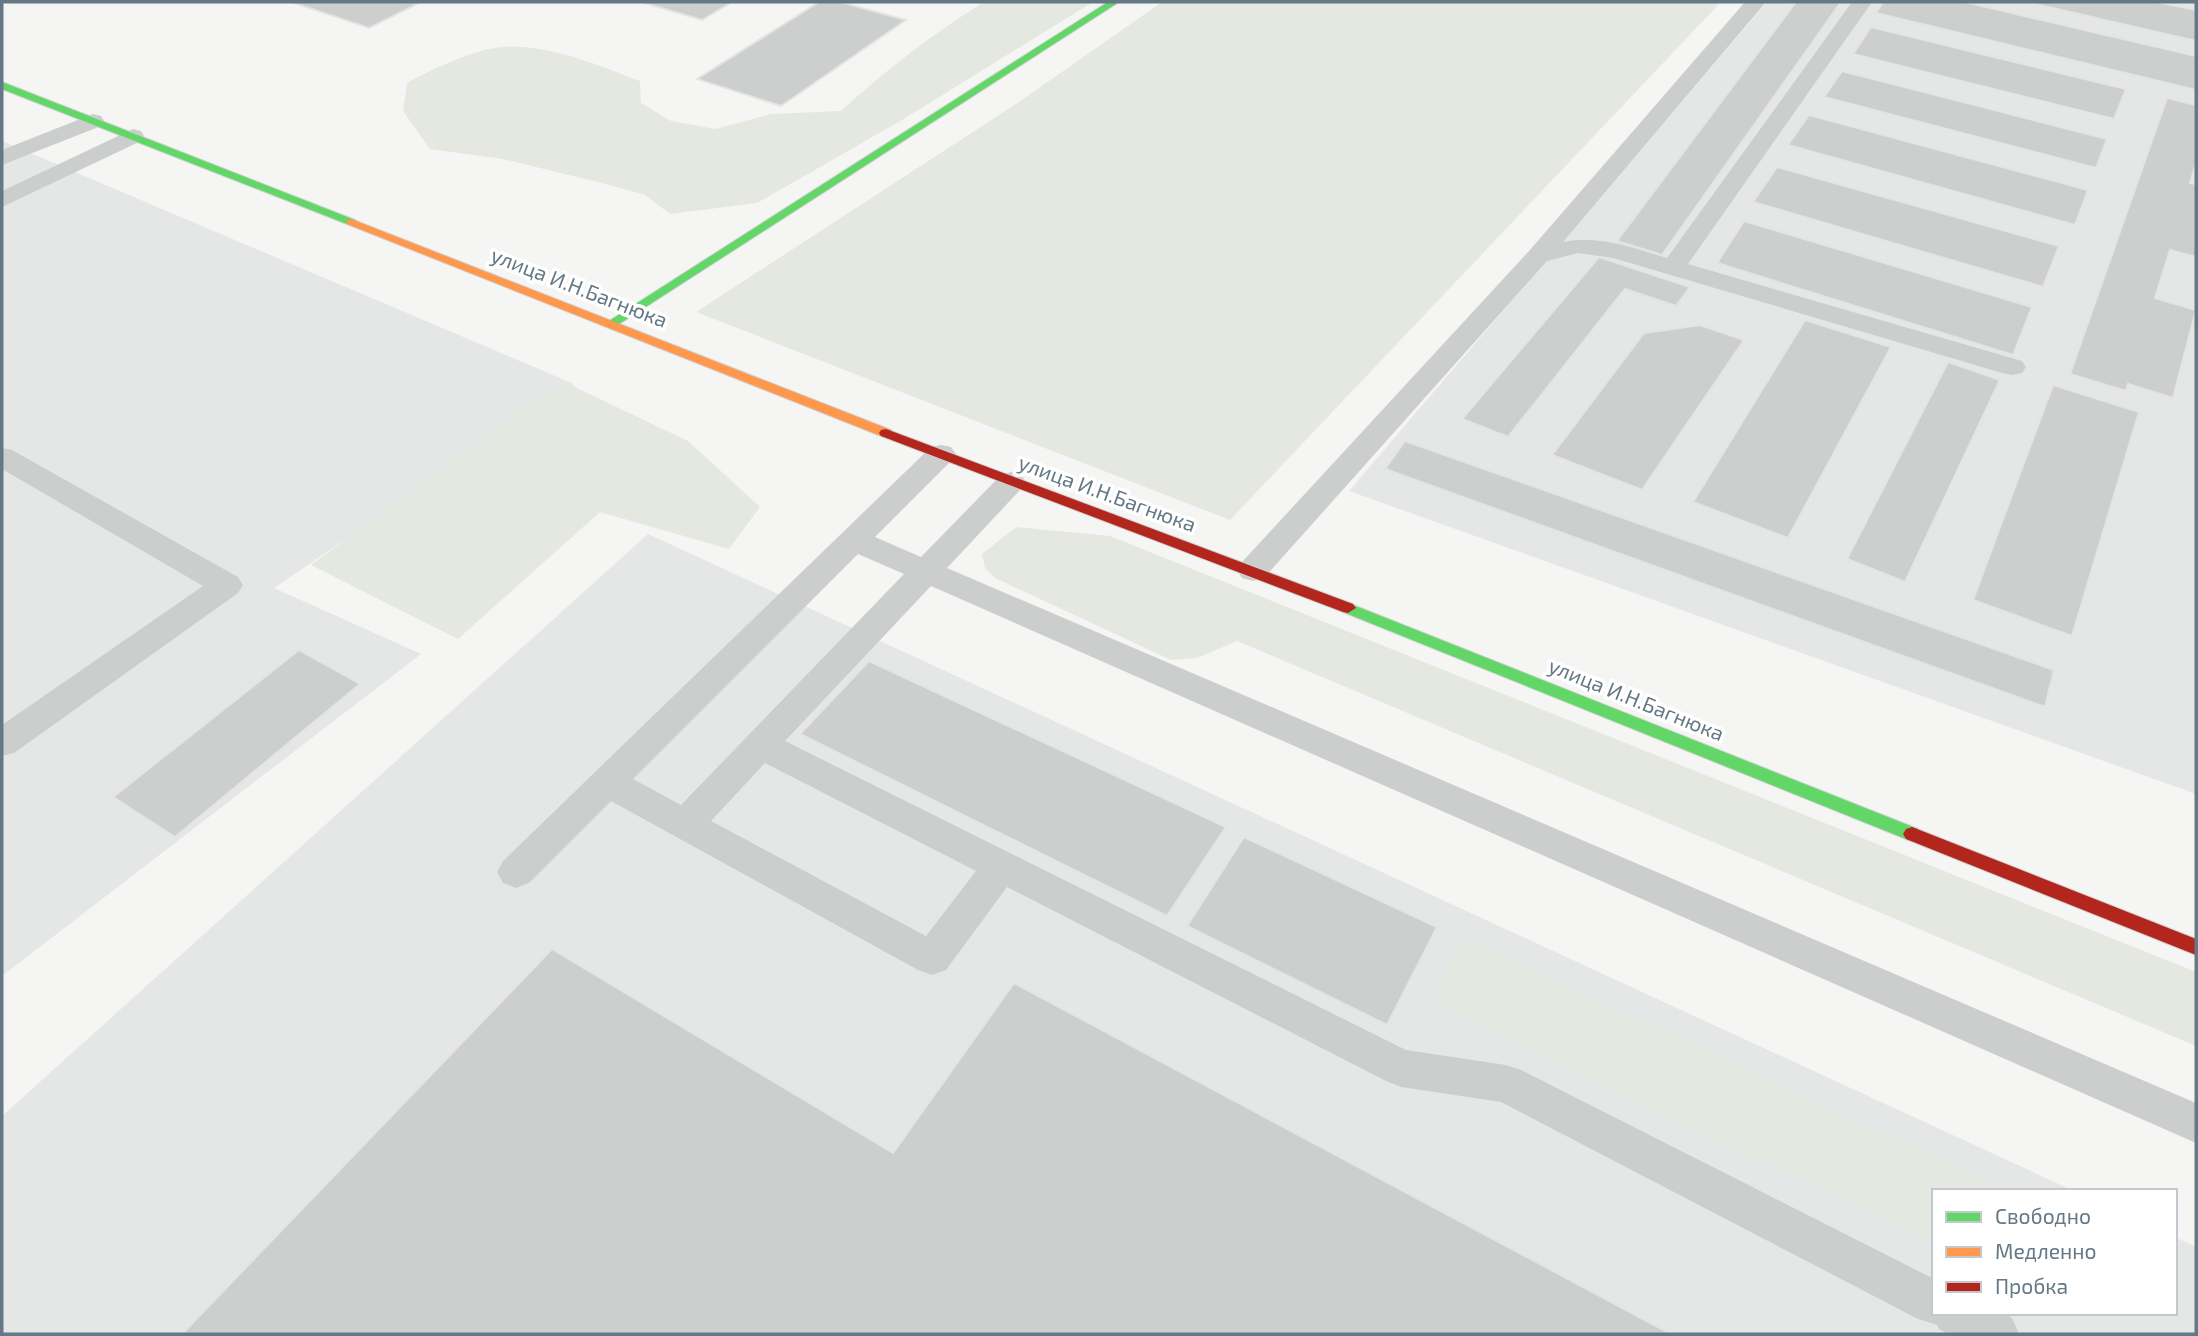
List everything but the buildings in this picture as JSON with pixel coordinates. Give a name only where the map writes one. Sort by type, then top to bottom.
[{"type":"street","points":[[612,323],[1114,2]]},
{"type":"street","name":"улица И.Н.Багнюка","points":[[2,85],[1011,482],[1254,570],[2196,947]]},
{"type":"lane","points":[[1254,570],[1538,256],[1756,2]]},
{"type":"lane","points":[[1672,268],[1861,2]]},
{"type":"lane","points":[[2,158],[93,121]]},
{"type":"lane","points":[[2,200],[134,136]]},
{"type":"lane","points":[[1538,256],[1578,246],[1616,251],[2012,367]]},
{"type":"lane","points":[[516,872],[942,454]]},
{"type":"lane","points":[[2,457],[227,585],[2,743]]},
{"type":"lane","points":[[685,824],[1011,482]]},
{"type":"lane","points":[[854,540],[2196,1124]]},
{"type":"lane","points":[[760,744],[1401,1068],[1506,1084],[1932,1302]]},
{"type":"lane","points":[[607,782],[932,958],[1001,866]]},
{"type":"lane","points":[[1959,1315],[1996,1334]]},
{"type":"shaded area","points":[[984,2],[1093,2],[902,120],[757,203],[670,214],[645,195],[598,182],[503,159],[430,149],[403,111],[407,83],[441,66],[479,52],[503,47],[521,47],[556,52],[640,81],[641,103],[671,121],[715,129],[771,114],[841,111],[910,53]]},
{"type":"shaded area","points":[[1162,2],[1721,2],[1230,520],[696,312],[1016,104]]},
{"type":"shaded area","points":[[1767,2],[2196,2],[2196,794],[1349,491]]},
{"type":"shaded area","points":[[2,141],[574,384],[274,588],[421,654],[2,976]]},
{"type":"shaded area","points":[[562,381],[688,441],[760,507],[729,549],[600,512],[458,639],[311,565]]},
{"type":"shaded area","points":[[1016,527],[1110,536],[2196,972],[2196,1046],[1237,641],[1197,658],[1171,660],[995,578],[985,568],[982,554]]},
{"type":"shaded area","points":[[648,534],[2070,1189],[1932,1189],[1932,1315],[2177,1315],[2177,1238],[2196,1247],[2196,1334],[2,1334],[2,1116]]},
{"type":"shaded area","points":[[1464,938],[2003,1189],[1932,1189],[1932,1244],[1433,1001]]},
{"type":"traffic: fast","points":[[612,323],[1114,2]]},
{"type":"traffic: fast","points":[[2,85],[351,222]]},
{"type":"traffic: fast","points":[[1348,608],[1912,834]]},
{"type":"traffic: slow","points":[[351,222],[886,433]]},
{"type":"traffic: jam","points":[[886,433],[1348,608]]},
{"type":"traffic: jam","points":[[1912,834],[2196,947]]}]
